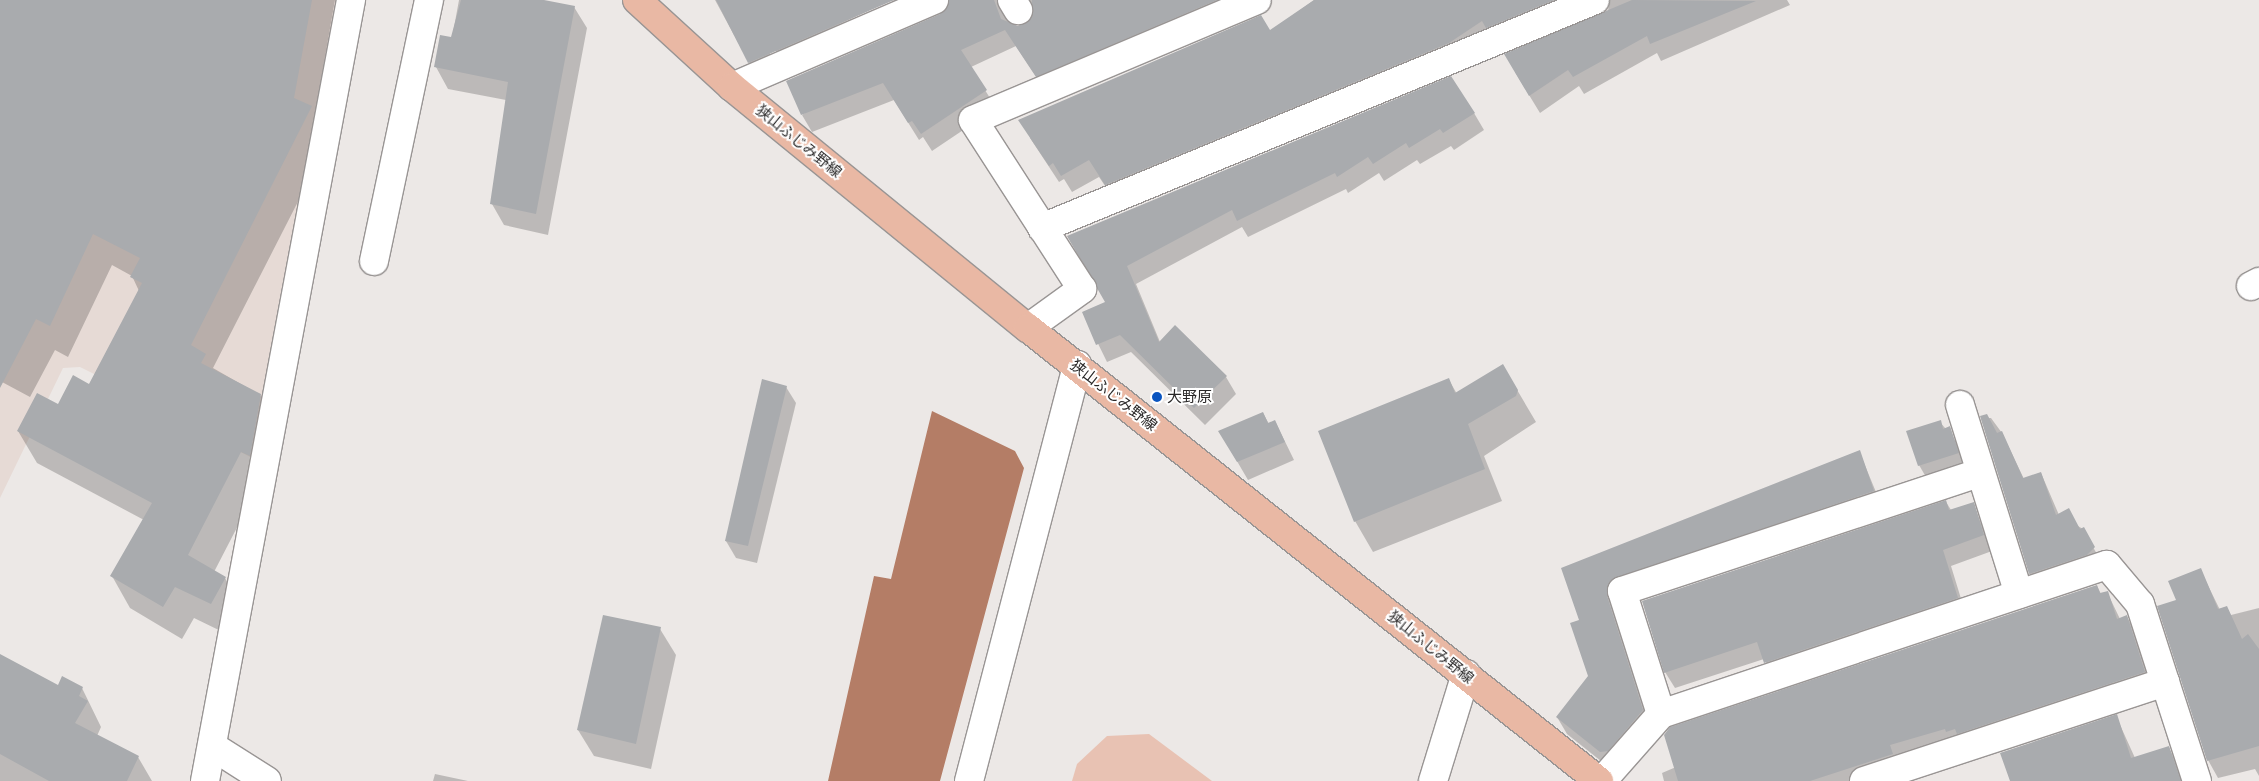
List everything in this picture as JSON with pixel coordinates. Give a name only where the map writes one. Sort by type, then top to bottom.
[{"type":"main road","name":"狭山ふじみ野線","points":[[642,1],[732,87],[1028,328],[1600,781]]},
{"type":"street","points":[[205,781],[351,0]]},
{"type":"street","points":[[374,261],[429,0]]},
{"type":"street","points":[[732,87],[934,0]]},
{"type":"street","points":[[1028,328],[1082,289],[973,120],[1256,0]]},
{"type":"street","points":[[1042,228],[1595,0]]},
{"type":"street","points":[[969,781],[1077,365]]},
{"type":"street","points":[[1960,404],[1978,473],[2019,594]]},
{"type":"street","points":[[1661,714],[1622,591],[1978,473]]},
{"type":"street","points":[[1600,781],[1661,714],[2107,565],[2140,604],[2197,781]]},
{"type":"street","points":[[1433,781],[1466,674]]},
{"type":"street","points":[[1864,781],[2165,682]]},
{"type":"street","points":[[212,746],[267,781]]},
{"type":"shaded area","points":[[0,0],[342,0],[254,459],[80,367],[63,368],[0,498]]},
{"type":"shaded area","points":[[932,411],[1015,451],[1024,468],[940,781],[828,781],[874,576],[891,579]]},
{"type":"shaded area","points":[[1149,734],[1212,781],[1072,781],[1077,764],[1107,736]]},
{"type":"building","points":[[0,0],[312,0],[294,98],[312,106],[191,345],[206,354],[201,363],[261,394],[250,456],[241,452],[188,555],[226,577],[211,604],[175,587],[163,607],[110,576],[152,503],[17,431],[37,393],[58,404],[73,375],[89,384],[142,283],[130,277],[140,258],[93,234],[50,326],[36,319],[0,388]]},
{"type":"building","points":[[461,0],[544,0],[575,6],[536,214],[490,204],[508,82],[434,67],[440,35],[451,37]]},
{"type":"building","points":[[716,0],[894,0],[748,63]]},
{"type":"building","points":[[949,0],[994,0],[1001,19],[1018,26],[1031,18],[1032,0],[1217,0],[1036,77],[1005,30],[961,50],[987,90],[921,134],[912,121],[908,123],[883,83],[801,115],[786,81],[940,14]]},
{"type":"building","points":[[1314,0],[1554,0],[1486,28],[1482,21],[1449,43],[1105,185],[1089,160],[1061,176],[1053,163],[1049,166],[1018,120],[1261,15],[1270,30]]},
{"type":"building","points":[[1632,0],[1756,1],[1650,44],[1647,36],[1573,77],[1568,70],[1529,96],[1504,54]]},
{"type":"building","points":[[1451,76],[1475,113],[1443,133],[1440,129],[1409,148],[1406,143],[1373,164],[1368,157],[1337,177],[1335,173],[1237,221],[1232,210],[1127,266],[1159,342],[1175,325],[1227,376],[1194,408],[1120,335],[1096,345],[1082,312],[1105,302],[1067,236]]},
{"type":"building","points":[[1503,364],[1518,390],[1516,396],[1468,424],[1485,469],[1354,522],[1318,431],[1449,378],[1455,393]]},
{"type":"building","points":[[762,379],[787,386],[748,546],[725,541]]},
{"type":"building","points":[[1263,412],[1268,423],[1275,420],[1285,442],[1237,462],[1218,431]]},
{"type":"building","points":[[1987,414],[1997,433],[2002,431],[2023,478],[2041,472],[2056,515],[2069,508],[2080,529],[2084,527],[2095,547],[2087,555],[2029,574],[1980,416]]},
{"type":"building","points":[[1941,420],[1943,429],[1950,426],[1959,453],[1918,466],[1906,431]]},
{"type":"building","points":[[1860,450],[1874,491],[1611,580],[1607,596],[1643,710],[1608,751],[1600,752],[1556,717],[1588,676],[1570,623],[1579,620],[1561,568]]},
{"type":"building","points":[[1946,500],[1949,510],[1974,502],[1984,535],[1943,550],[1958,598],[1764,663],[1757,642],[1664,673],[1642,601]]},
{"type":"building","points":[[2201,568],[2218,609],[2227,606],[2242,639],[2248,634],[2259,649],[2259,746],[2207,761],[2157,606],[2176,600],[2168,581]]},
{"type":"building","points":[[2097,585],[2100,593],[2108,591],[2117,619],[2127,615],[2145,672],[1957,734],[1955,729],[1946,732],[1945,729],[1890,745],[1893,754],[1810,781],[1678,781],[1664,735],[1670,727]]},
{"type":"building","points":[[603,615],[661,627],[636,744],[577,730]]},
{"type":"building","points":[[0,654],[58,685],[62,676],[83,687],[79,696],[88,701],[75,723],[139,756],[127,781],[49,781],[0,754]]},
{"type":"building","points":[[2117,714],[2131,758],[2169,746],[2181,781],[2010,781],[2000,753]]},
{"type":"place","name":"大野原","points":[[1157,397]]}]
